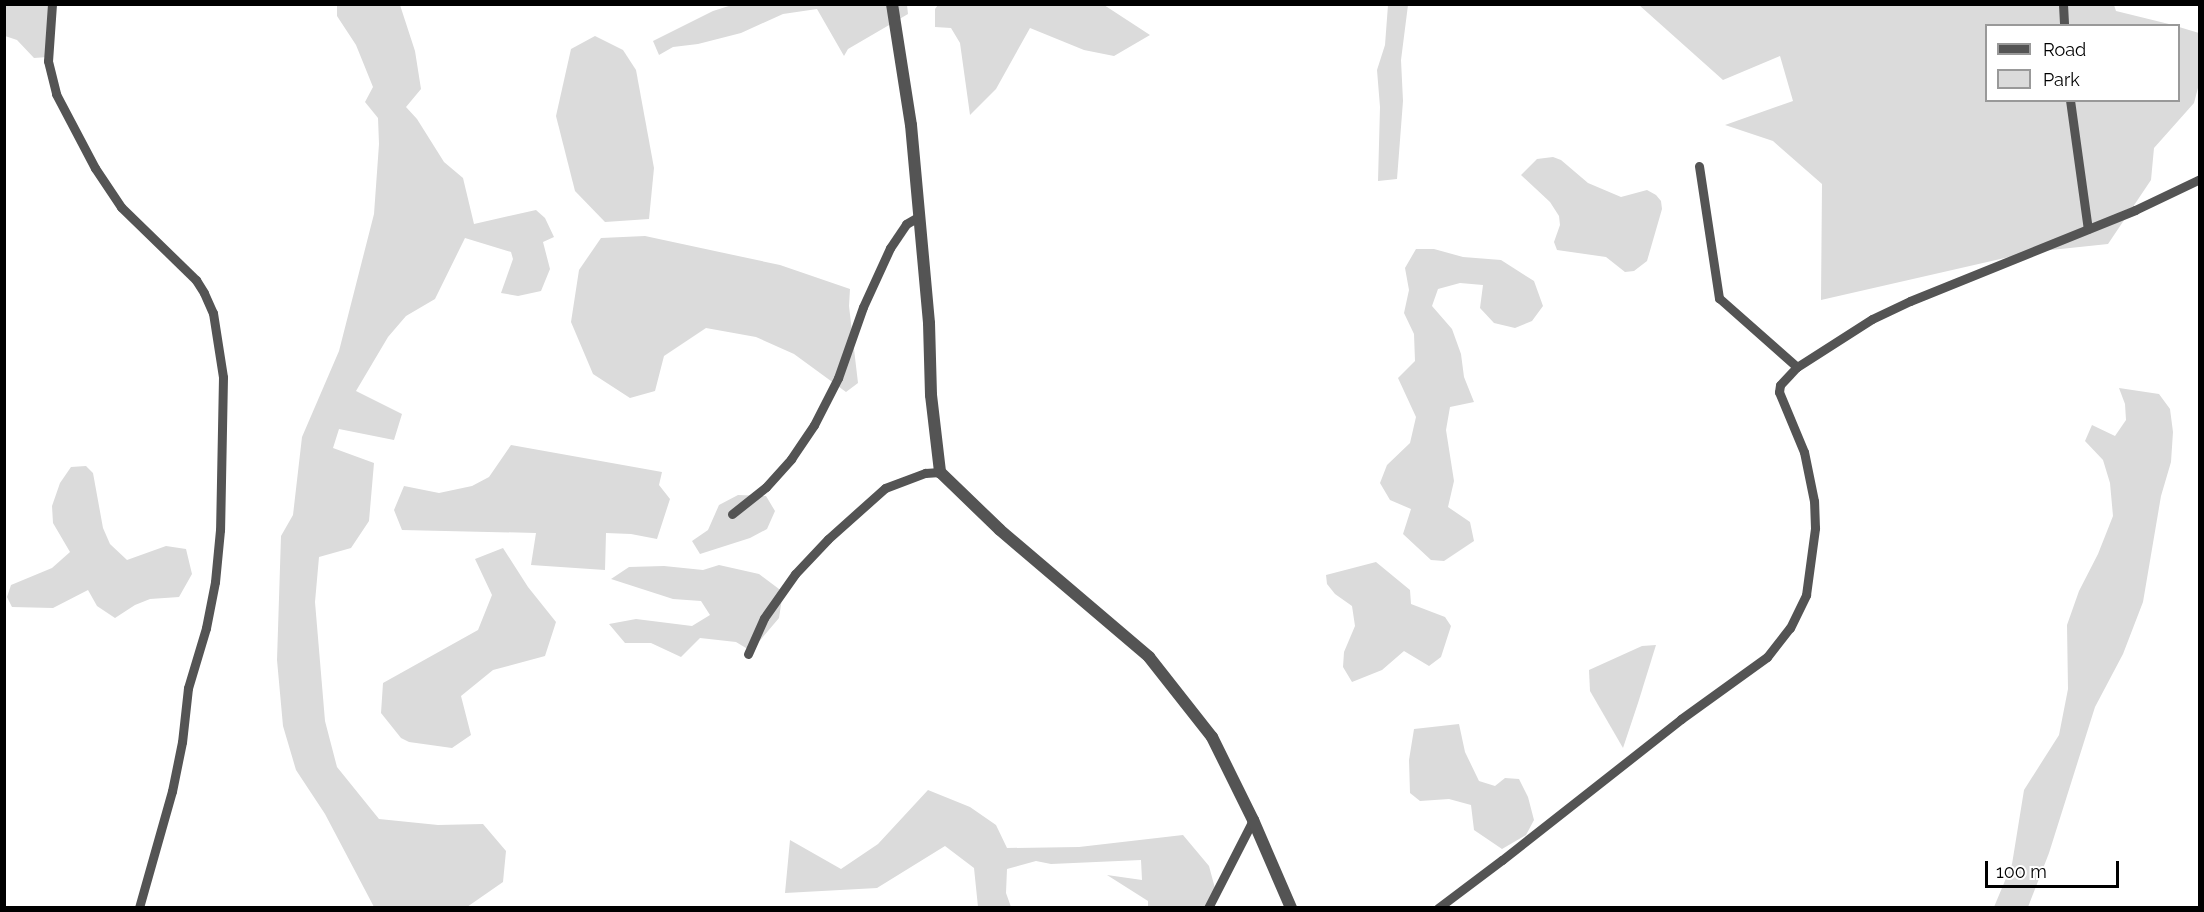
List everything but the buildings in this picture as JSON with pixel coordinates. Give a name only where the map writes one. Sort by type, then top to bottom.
[{"type":"street","points":[[52,4],[48,61],[56,94],[95,168],[121,207],[196,280],[204,293],[213,313],[223,377],[220,530],[215,582],[207,628],[188,688],[183,742],[172,791],[139,908]]},
{"type":"street","points":[[892,4],[911,125],[929,323],[931,395],[940,472],[1000,530],[1149,657],[1212,737],[1253,820],[1291,908]]},
{"type":"street","points":[[2063,4],[2064,24]]},
{"type":"street","points":[[2070,102],[2088,229]]},
{"type":"street","points":[[1699,166],[1719,298],[1797,367]]},
{"type":"street","points":[[1438,908],[1681,719],[1767,657],[1790,628],[1806,595],[1815,528],[1815,501],[1804,452],[1779,392],[1780,386],[1797,367],[1881,315],[1963,278],[2088,229],[2199,179]]},
{"type":"street","points":[[732,514],[766,487],[791,459],[814,425],[838,378],[863,307],[890,248],[906,224],[920,216]]},
{"type":"street","points":[[748,654],[764,618],[795,574],[828,540],[885,488],[925,473],[940,472]]},
{"type":"street","points":[[1208,908],[1253,820]]},
{"type":"green space","points":[[5,5],[50,5],[48,57],[34,58],[17,40],[5,36]]},
{"type":"green space","points":[[337,5],[400,5],[415,51],[421,89],[406,107],[417,119],[444,162],[463,178],[474,224],[536,210],[545,218],[554,237],[543,242],[550,269],[541,291],[518,296],[501,293],[513,259],[511,252],[465,238],[435,299],[406,316],[388,337],[356,391],[402,414],[394,440],[339,429],[333,448],[374,463],[369,521],[351,548],[319,557],[315,602],[325,721],[337,767],[379,819],[438,825],[483,824],[506,851],[503,882],[467,907],[374,907],[325,814],[296,770],[283,726],[277,660],[281,536],[293,515],[302,437],[339,351],[374,214],[379,144],[378,118],[365,102],[373,87],[356,45],[337,16]]},
{"type":"green space","points":[[732,5],[907,5],[908,14],[848,49],[844,56],[817,9],[783,14],[741,33],[698,44],[673,47],[659,55],[653,41],[713,11]]},
{"type":"green space","points":[[938,5],[1104,5],[1150,35],[1114,56],[1084,50],[1030,28],[996,89],[970,115],[960,43],[951,28],[935,27],[935,9]]},
{"type":"green space","points":[[1388,5],[1408,5],[1401,60],[1403,101],[1397,179],[1378,181],[1380,107],[1377,70],[1385,45]]},
{"type":"green space","points":[[1639,5],[2114,5],[2116,11],[2169,24],[1985,24],[1985,102],[2180,102],[2180,27],[2199,33],[2199,84],[2194,103],[2154,148],[2151,180],[2108,244],[2031,252],[1821,300],[1822,184],[1773,141],[1725,125],[1793,101],[1780,56],[1723,80]]},
{"type":"green space","points":[[595,36],[623,50],[636,70],[654,168],[649,219],[605,222],[575,191],[556,116],[571,49]]},
{"type":"green space","points":[[1553,157],[1561,160],[1588,183],[1621,197],[1647,190],[1656,195],[1661,201],[1662,209],[1647,261],[1634,271],[1625,272],[1606,257],[1557,250],[1554,242],[1560,225],[1559,216],[1550,202],[1521,175],[1537,159]]},
{"type":"green space","points":[[645,236],[780,265],[850,289],[849,306],[858,383],[846,392],[794,354],[756,337],[706,328],[664,356],[655,391],[630,398],[593,374],[571,322],[579,270],[601,238]]},
{"type":"green space","points":[[1416,249],[1434,249],[1463,257],[1501,260],[1534,281],[1543,306],[1532,321],[1515,328],[1494,323],[1480,308],[1483,285],[1460,283],[1438,289],[1432,306],[1452,329],[1461,354],[1464,377],[1474,402],[1450,407],[1446,430],[1454,481],[1448,507],[1470,522],[1474,541],[1444,561],[1431,560],[1403,534],[1411,509],[1390,500],[1380,483],[1387,465],[1410,443],[1416,417],[1398,378],[1415,361],[1414,334],[1404,313],[1409,290],[1405,268]]},
{"type":"green space","points":[[2119,388],[2159,394],[2170,409],[2173,432],[2171,462],[2161,496],[2143,602],[2123,654],[2095,707],[2049,853],[2028,907],[1994,907],[2012,864],[2024,790],[2059,735],[2068,689],[2067,625],[2079,591],[2098,554],[2113,516],[2110,483],[2103,460],[2085,441],[2092,425],[2115,436],[2126,420],[2125,404]]},
{"type":"green space","points":[[511,445],[662,472],[659,485],[670,499],[657,539],[631,534],[606,533],[605,570],[531,565],[536,533],[402,530],[394,510],[404,486],[439,493],[472,486],[489,477]]},
{"type":"green space","points":[[86,466],[93,473],[103,528],[110,544],[127,560],[166,546],[186,549],[192,574],[179,597],[150,599],[135,605],[115,618],[97,606],[88,590],[53,608],[12,607],[7,597],[11,585],[52,568],[70,552],[53,523],[52,506],[60,483],[71,467]]},
{"type":"green space","points":[[738,495],[766,496],[775,511],[767,529],[750,538],[700,554],[692,541],[708,530],[719,505]]},
{"type":"green space","points":[[503,548],[528,587],[556,622],[545,656],[493,670],[461,696],[471,735],[452,748],[409,742],[401,738],[381,713],[383,683],[478,630],[492,595],[475,559]]},
{"type":"green space","points":[[1376,562],[1410,590],[1411,604],[1445,617],[1451,626],[1441,657],[1429,666],[1404,651],[1382,670],[1352,682],[1343,667],[1344,652],[1355,626],[1352,606],[1335,594],[1327,584],[1326,575]]},
{"type":"green space","points":[[719,565],[759,574],[783,592],[779,618],[751,651],[736,642],[700,638],[681,657],[651,643],[625,643],[609,624],[636,619],[692,626],[710,615],[701,601],[673,599],[611,579],[629,567],[664,566],[703,570]]},
{"type":"green space","points":[[1656,645],[1623,748],[1590,691],[1589,670],[1642,646]]},
{"type":"green space","points":[[1459,724],[1465,752],[1479,781],[1495,786],[1505,778],[1519,779],[1528,797],[1534,820],[1526,835],[1502,849],[1474,830],[1471,805],[1449,799],[1420,801],[1410,793],[1409,760],[1414,729]]},
{"type":"green space","points":[[928,790],[970,807],[996,825],[1007,848],[1079,847],[1183,835],[1209,866],[1216,892],[1214,907],[1148,907],[1148,901],[1107,875],[1142,880],[1141,860],[1051,864],[1036,861],[1007,869],[1006,893],[1011,907],[978,907],[974,868],[945,846],[877,888],[785,893],[790,840],[841,869],[878,844]]}]
